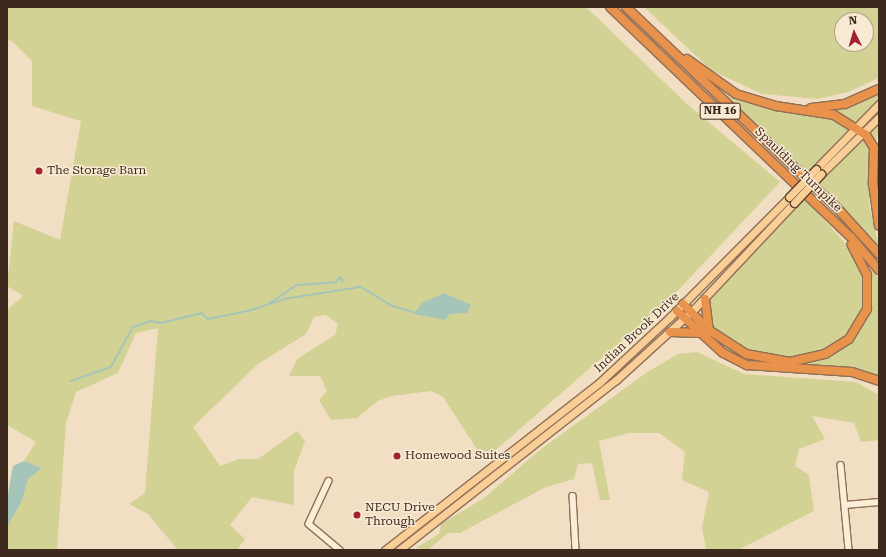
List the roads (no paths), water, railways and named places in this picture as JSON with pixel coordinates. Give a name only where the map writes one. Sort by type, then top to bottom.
[{"type":"highway","name":"Spaulding Turnpike","points":[[610,7],[829,216],[879,270]]},
{"type":"highway","name":"Spaulding Turnpike","points":[[626,7],[838,208],[879,254]]},
{"type":"highway","points":[[666,45],[736,94],[798,110],[834,116],[859,130],[874,148],[874,190],[879,226]]},
{"type":"highway","points":[[798,110],[845,104],[879,90]]},
{"type":"highway","points":[[874,190],[879,155]]},
{"type":"highway","points":[[680,308],[709,330],[746,354],[781,362],[825,354],[849,339],[864,315],[868,281],[859,256],[829,216]]},
{"type":"highway","points":[[704,299],[709,330]]},
{"type":"highway","points":[[688,315],[700,333],[723,353],[747,365],[852,372],[879,381]]},
{"type":"highway","points":[[670,332],[700,333]]},
{"type":"main road","name":"Indian Brook Drive","points":[[399,550],[616,380],[670,332],[704,299],[792,200],[859,130],[879,104]]},
{"type":"main road","name":"Indian Brook Drive","points":[[859,130],[879,117]]},
{"type":"main road","name":"Indian Brook Drive","points":[[385,550],[586,394],[680,308],[792,200]]},
{"type":"street","points":[[841,465],[849,550]]},
{"type":"street","points":[[329,481],[309,524],[340,550]]},
{"type":"street","points":[[573,496],[576,550]]},
{"type":"street","points":[[844,505],[879,502]]},
{"type":"waterway","points":[[270,303],[297,285],[336,282],[340,277],[343,281]]},
{"type":"waterway","points":[[71,381],[111,367],[133,327],[150,321],[161,323],[202,313],[208,319],[248,311],[284,299],[361,287],[393,306],[414,312]]},
{"type":"place","name":"The Storage Barn","points":[[39,171]]},
{"type":"place","name":"Homewood Suites","points":[[397,456]]},
{"type":"place","name":"NECU Drive Through","points":[[357,515]]}]
